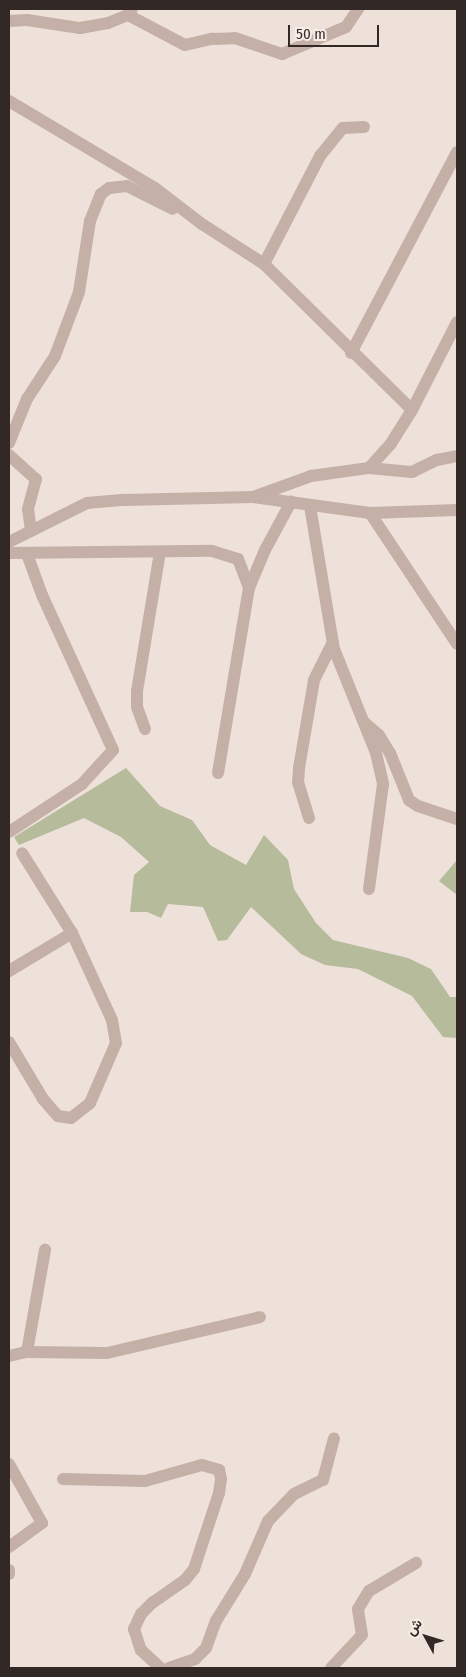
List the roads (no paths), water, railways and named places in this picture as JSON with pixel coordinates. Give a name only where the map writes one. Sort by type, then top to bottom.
[{"type":"street","points":[[9,21],[26,20],[80,28],[108,23],[130,12],[185,45],[212,39],[235,38],[282,54],[346,27],[358,9]]},
{"type":"street","points":[[9,101],[155,188],[194,218],[264,264],[321,318],[351,353],[412,410]]},
{"type":"street","points":[[264,264],[320,156],[343,128],[364,127]]},
{"type":"street","points":[[351,353],[457,152]]},
{"type":"street","points":[[9,443],[28,398],[55,356],[79,292],[90,221],[101,194],[109,188],[127,186],[194,218]]},
{"type":"street","points":[[369,468],[390,445],[412,410],[457,322]]},
{"type":"street","points":[[9,455],[36,479],[28,509],[31,531]]},
{"type":"street","points":[[253,497],[311,476],[369,468],[412,472],[437,460],[457,456]]},
{"type":"street","points":[[9,542],[87,503],[253,497],[370,513],[457,510]]},
{"type":"street","points":[[218,773],[249,588],[265,550],[291,502]]},
{"type":"street","points":[[310,506],[333,642],[376,752],[383,784],[369,889]]},
{"type":"street","points":[[370,513],[457,644]]},
{"type":"street","points":[[9,553],[212,551],[229,554],[238,559],[249,588]]},
{"type":"street","points":[[145,729],[137,707],[137,691],[160,552]]},
{"type":"street","points":[[9,832],[82,784],[113,750],[42,595],[27,554]]},
{"type":"street","points":[[309,818],[298,782],[298,768],[314,680],[333,642]]},
{"type":"street","points":[[364,722],[383,741],[409,800],[418,806],[457,819]]},
{"type":"street","points":[[9,1042],[14,1064],[58,1116],[71,1118],[90,1103],[100,1084],[116,1043],[112,1020],[72,933],[22,853]]},
{"type":"street","points":[[9,970],[72,933]]},
{"type":"street","points":[[27,1352],[45,1250]]},
{"type":"street","points":[[9,1356],[27,1352],[107,1353],[260,1317]]},
{"type":"street","points":[[169,1668],[195,1658],[206,1648],[216,1621],[245,1574],[268,1521],[294,1494],[323,1480],[334,1438]]},
{"type":"street","points":[[9,1464],[42,1523],[9,1548]]},
{"type":"street","points":[[63,1479],[145,1481],[202,1465],[219,1470],[222,1479],[194,1569],[184,1580],[153,1602],[141,1614],[134,1629],[140,1650],[160,1668]]},
{"type":"street","points":[[331,1668],[362,1634],[358,1609],[368,1591],[416,1563]]}]
